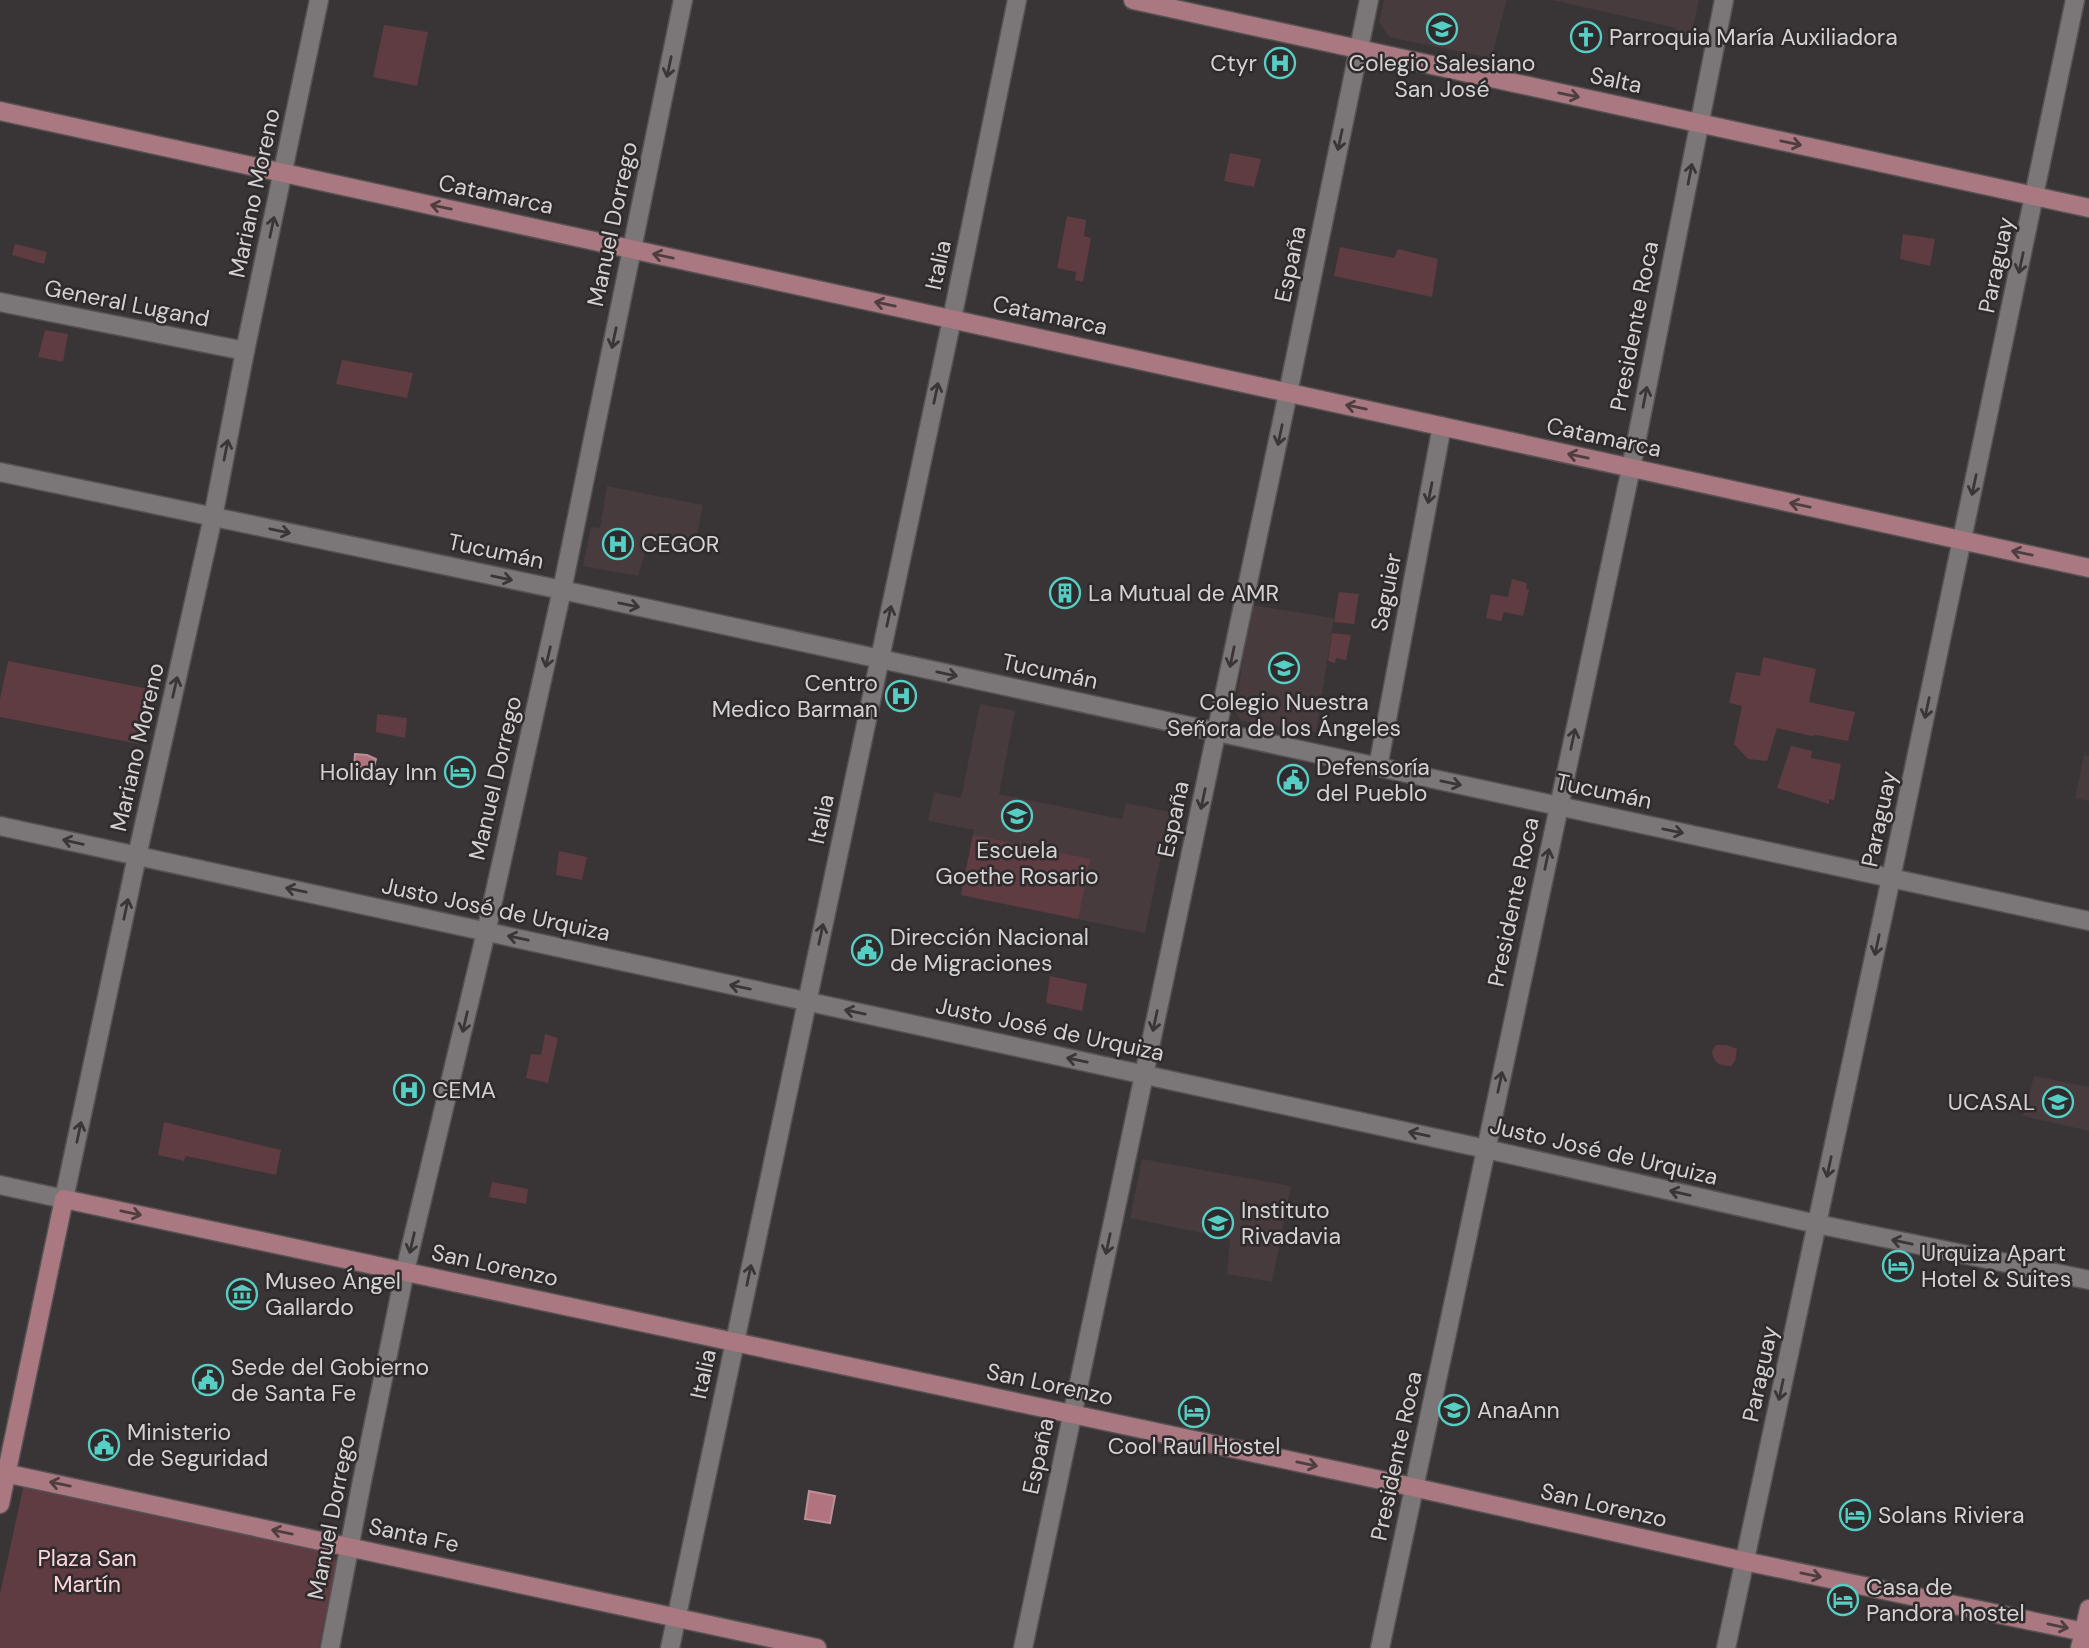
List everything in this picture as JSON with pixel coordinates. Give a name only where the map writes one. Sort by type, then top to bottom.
[{"type":"main road","name":"Salta","points":[[1133,0],[2089,208]]},
{"type":"main road","name":"Catamarca","points":[[0,111],[2089,568]]},
{"type":"main road","name":"San Lorenzo","points":[[64,1199],[1414,1487],[2084,1638]]},
{"type":"main road","name":"Mariano Moreno","points":[[0,1504],[3,1472],[64,1199]]},
{"type":"main road","name":"Santa Fe","points":[[3,1472],[817,1648]]},
{"type":"main road","points":[[2084,1638],[2089,1609]]},
{"type":"street","name":"Mariano Moreno","points":[[64,1199],[213,517],[319,0]]},
{"type":"street","name":"Manuel Dorrego","points":[[330,1648],[405,1271],[486,932],[562,590],[683,0]]},
{"type":"street","name":"Italia","points":[[670,1648],[952,319],[1017,0]]},
{"type":"street","name":"España","points":[[1023,1648],[1289,393],[1369,0]]},
{"type":"street","name":"Presidente Roca","points":[[1380,1648],[1631,468],[1724,0]]},
{"type":"street","name":"Paraguay","points":[[1726,1648],[2075,0]]},
{"type":"street","name":"General Lugand","points":[[0,302],[245,351]]},
{"type":"street","name":"Saguier","points":[[1378,767],[1443,426]]},
{"type":"street","name":"Tucumán","points":[[0,472],[562,590],[2089,921]]},
{"type":"street","name":"Justo José de Urquiza","points":[[0,826],[1486,1149],[1817,1224],[2089,1280]]},
{"type":"street","name":"San Lorenzo","points":[[0,1185],[64,1199]]},
{"type":"shaded area","name":"Colegio Salesiano San José","points":[[1384,0],[1507,0],[1491,58],[1389,37],[1379,22]]},
{"type":"shaded area","name":"Colegio Salesiano San José","points":[[1552,0],[1699,0],[1691,36],[1676,33],[1676,28]]},
{"type":"shaded area","points":[[607,486],[703,505],[694,550],[649,540],[638,576],[583,566],[591,527],[600,528]]},
{"type":"shaded area","name":"Colegio Nuestra Señora de los Ángeles","points":[[1251,605],[1334,618],[1316,732],[1241,721],[1235,711]]},
{"type":"shaded area","name":"Escuela Goethe Rosario","points":[[980,704],[1015,711],[999,794],[1122,819],[1126,803],[1170,812],[1145,933],[961,895],[974,830],[928,821],[934,792],[961,798]]},
{"type":"shaded area","points":[[355,754],[376,759],[372,774],[354,769]]},
{"type":"shaded area","points":[[2084,755],[2089,756],[2089,801],[2075,798]]},
{"type":"shaded area","name":"UCASAL","points":[[2034,1076],[2089,1087],[2089,1131],[2023,1116]]},
{"type":"shaded area","name":"Instituto Rivadavia","points":[[1142,1159],[1291,1186],[1272,1282],[1227,1274],[1230,1239],[1130,1218]]},
{"type":"shaded area","points":[[809,1491],[835,1496],[830,1523],[805,1519]]},
{"type":"green space","points":[[384,25],[428,32],[417,86],[373,77]]},
{"type":"green space","points":[[1230,153],[1261,159],[1254,187],[1224,181]]},
{"type":"green space","points":[[1067,216],[1086,220],[1084,236],[1091,238],[1083,282],[1075,280],[1076,272],[1057,268]]},
{"type":"green space","points":[[1903,234],[1935,239],[1930,266],[1900,259]]},
{"type":"green space","points":[[15,244],[47,252],[44,264],[12,255]]},
{"type":"green space","points":[[1340,247],[1394,258],[1398,249],[1438,259],[1432,297],[1334,276]]},
{"type":"green space","points":[[45,330],[68,334],[63,362],[38,357]]},
{"type":"green space","points":[[342,360],[413,373],[407,398],[336,384]]},
{"type":"green space","points":[[1512,579],[1527,583],[1526,589],[1529,590],[1523,616],[1504,612],[1501,621],[1486,618],[1491,594],[1508,597]]},
{"type":"green space","points":[[1339,592],[1359,594],[1354,624],[1334,622]]},
{"type":"green space","points":[[1332,633],[1351,635],[1346,660],[1336,658],[1335,663],[1328,661]]},
{"type":"green space","points":[[1763,657],[1816,669],[1809,702],[1855,712],[1848,741],[1777,728],[1767,761],[1748,759],[1734,744],[1742,706],[1729,703],[1736,672],[1760,676]]},
{"type":"green space","points":[[8,661],[149,689],[139,744],[0,717],[0,699]]},
{"type":"green space","points":[[377,714],[407,718],[405,738],[376,732]]},
{"type":"green space","points":[[1791,746],[1812,751],[1811,758],[1841,764],[1834,800],[1829,799],[1829,804],[1777,788]]},
{"type":"green space","points":[[973,835],[1090,859],[1078,919],[961,895]]},
{"type":"green space","points":[[559,851],[587,857],[582,880],[556,875]]},
{"type":"green space","points":[[1050,976],[1087,984],[1082,1011],[1046,1003]]},
{"type":"green space","points":[[545,1034],[558,1038],[548,1083],[526,1078],[531,1054],[541,1055]]},
{"type":"green space","points":[[1716,1045],[1737,1049],[1735,1061],[1731,1066],[1715,1061],[1712,1051]]},
{"type":"green space","points":[[164,1122],[281,1150],[276,1175],[186,1156],[184,1161],[158,1155]]},
{"type":"green space","points":[[492,1182],[528,1189],[526,1204],[489,1197]]},
{"type":"green space","name":"Plaza San Martín","points":[[25,1479],[327,1546],[337,1562],[319,1648],[0,1648],[0,1594]]},
{"type":"place","name":"Colegio Salesiano San José","points":[[1442,29]]},
{"type":"place","name":"Parroquia María Auxiliadora","points":[[1586,37]]},
{"type":"place","name":"Ctyr","points":[[1280,63]]},
{"type":"place","name":"CEGOR","points":[[618,544]]},
{"type":"place","name":"La Mutual de AMR","points":[[1065,593]]},
{"type":"place","name":"Colegio Nuestra Señora de los Ángeles","points":[[1284,668]]},
{"type":"place","name":"Centro Medico Barman","points":[[901,696]]},
{"type":"place","name":"Holiday Inn","points":[[460,772]]},
{"type":"place","name":"Defensoría del Pueblo","points":[[1293,780]]},
{"type":"place","name":"Escuela Goethe Rosario","points":[[1017,816]]},
{"type":"place","name":"Dirección Nacional de Migraciones","points":[[867,950]]},
{"type":"place","name":"CEMA","points":[[409,1090]]},
{"type":"place","name":"UCASAL","points":[[2058,1102]]},
{"type":"place","name":"Instituto Rivadavia","points":[[1218,1223]]},
{"type":"place","name":"Urquiza Apart Hotel & Suites","points":[[1898,1266]]},
{"type":"place","name":"Museo Ángel Gallardo","points":[[242,1294]]},
{"type":"place","name":"Sede del Gobierno de Santa Fe","points":[[208,1380]]},
{"type":"place","name":"AnaAnn","points":[[1454,1410]]},
{"type":"place","name":"Cool Raul Hostel","points":[[1194,1412]]},
{"type":"place","name":"Ministerio de Seguridad","points":[[104,1445]]},
{"type":"place","name":"Solans Riviera","points":[[1855,1515]]},
{"type":"place","name":"Casa de Pandora hostel","points":[[1843,1600]]}]
